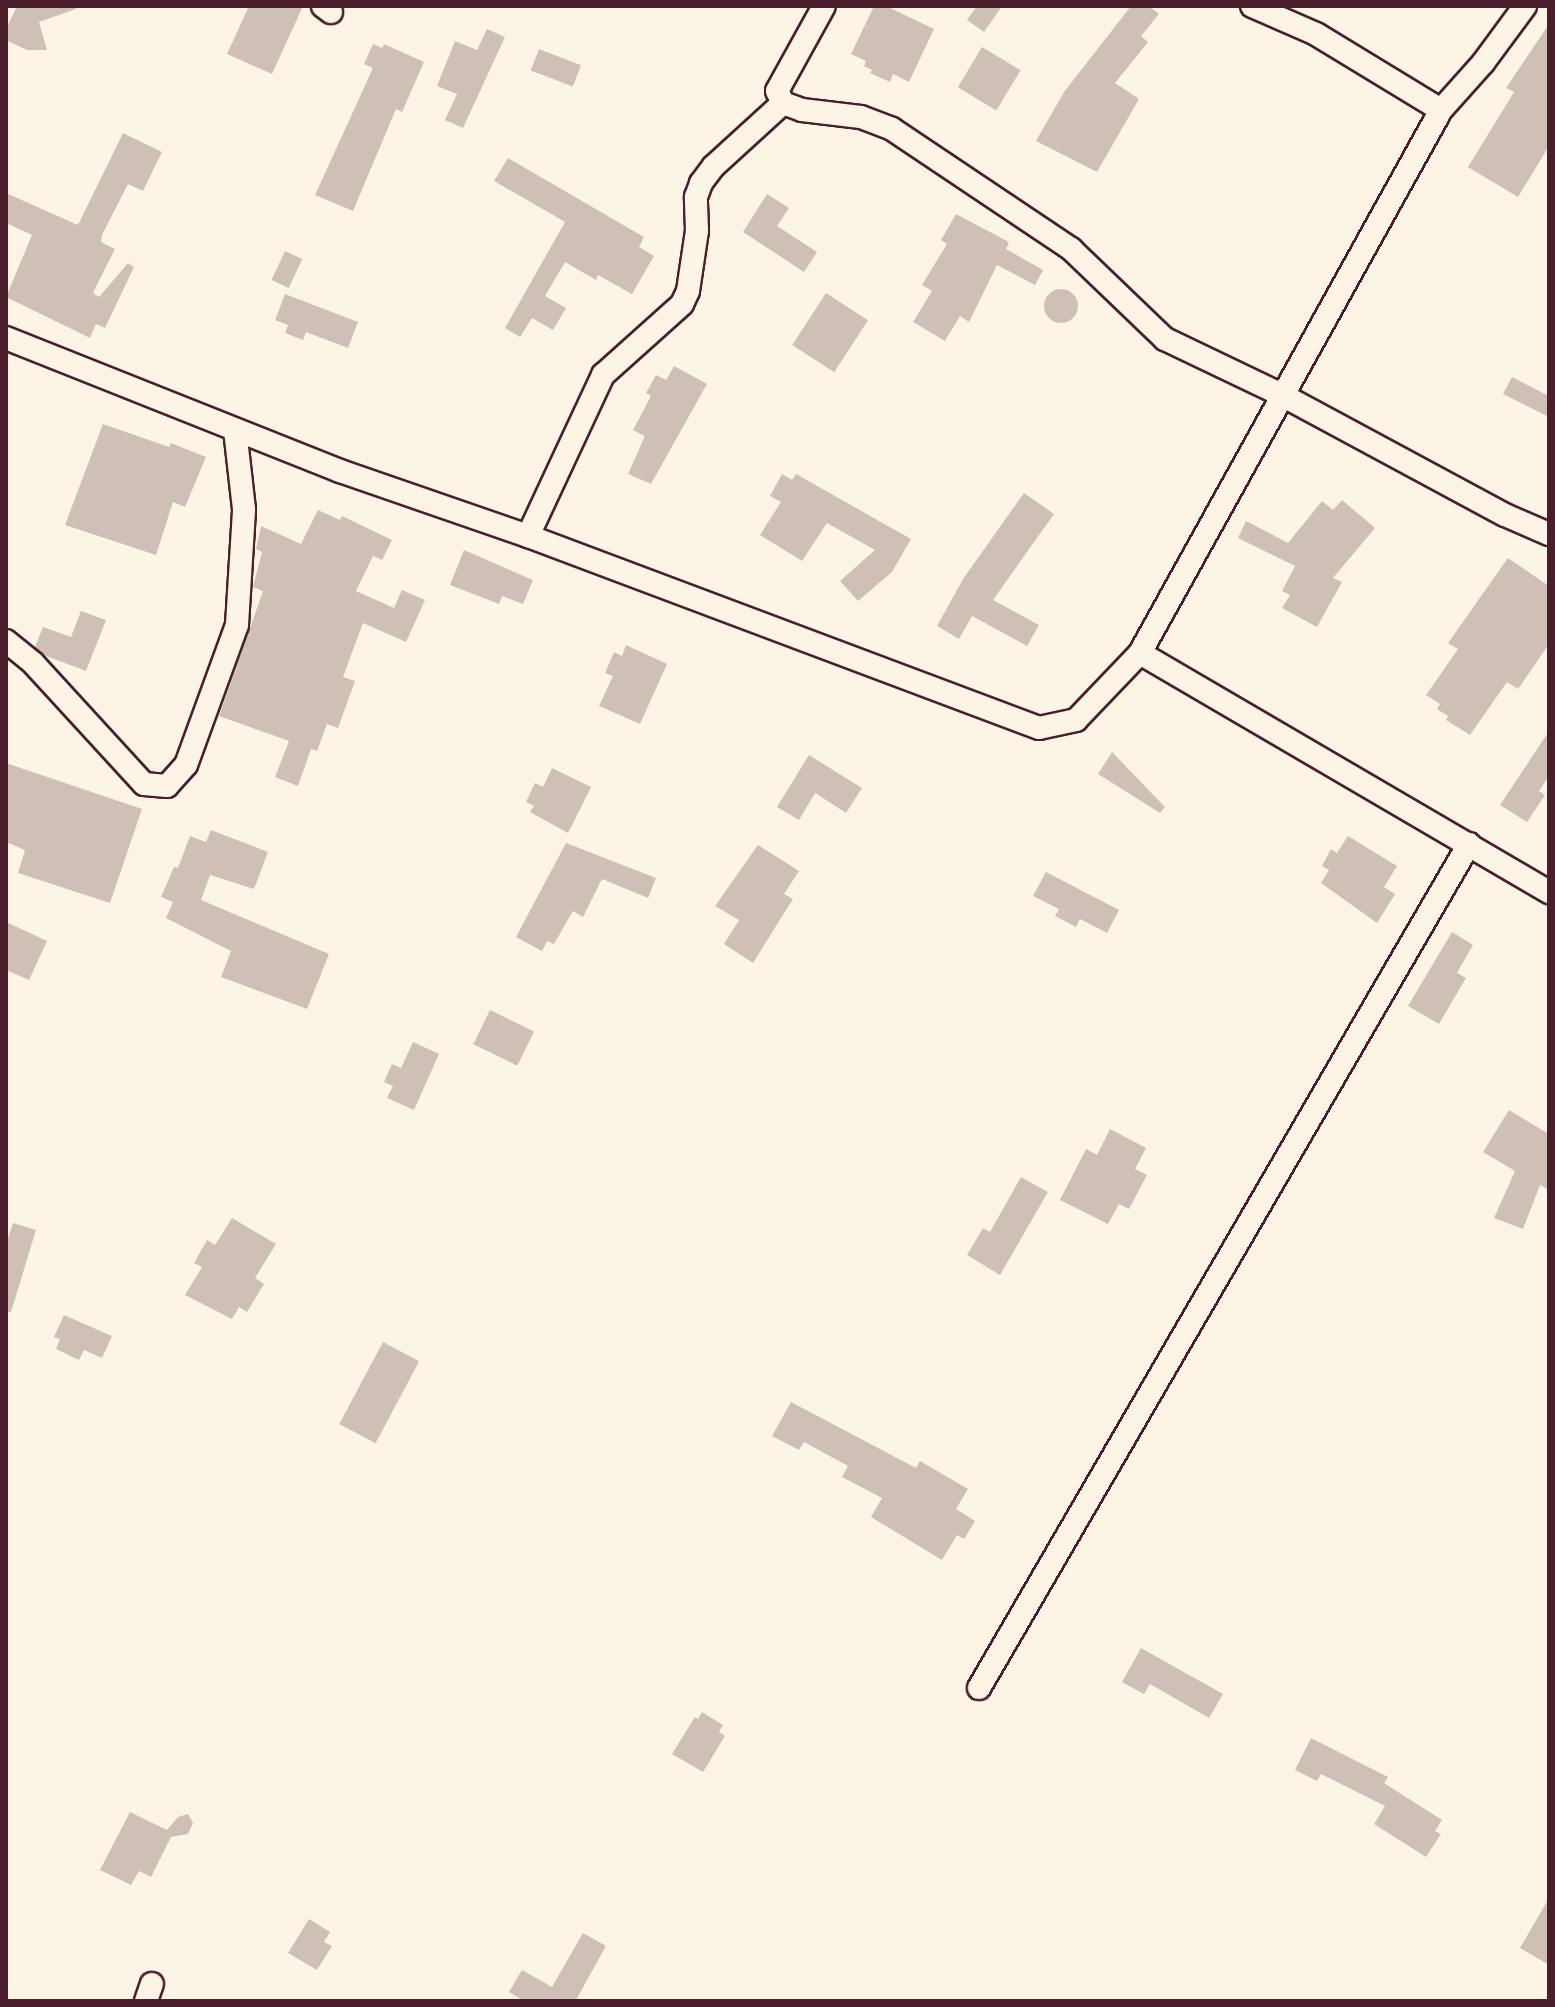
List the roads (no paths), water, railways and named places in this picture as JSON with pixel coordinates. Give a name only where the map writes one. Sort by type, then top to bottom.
[{"type":"street","points":[[824,6],[777,91],[783,103],[802,110],[861,117],[892,129],[1071,249],[1165,339],[1282,395],[1505,515],[1549,534]]},
{"type":"street","points":[[1252,6],[1316,34],[1441,110]]},
{"type":"street","points":[[6,338],[235,430],[528,536],[1039,728],[1076,720],[1140,653],[1441,110],[1483,63],[1525,6]]},
{"type":"street","points":[[528,536],[603,375],[682,304],[688,291],[697,231],[696,197],[701,183],[714,166],[783,103]]},
{"type":"street","points":[[6,641],[33,663],[144,784],[167,786],[186,765],[237,625],[244,509],[235,430]]},
{"type":"street","points":[[1140,653],[1549,892]]},
{"type":"street","points":[[979,1688],[1469,844]]}]
